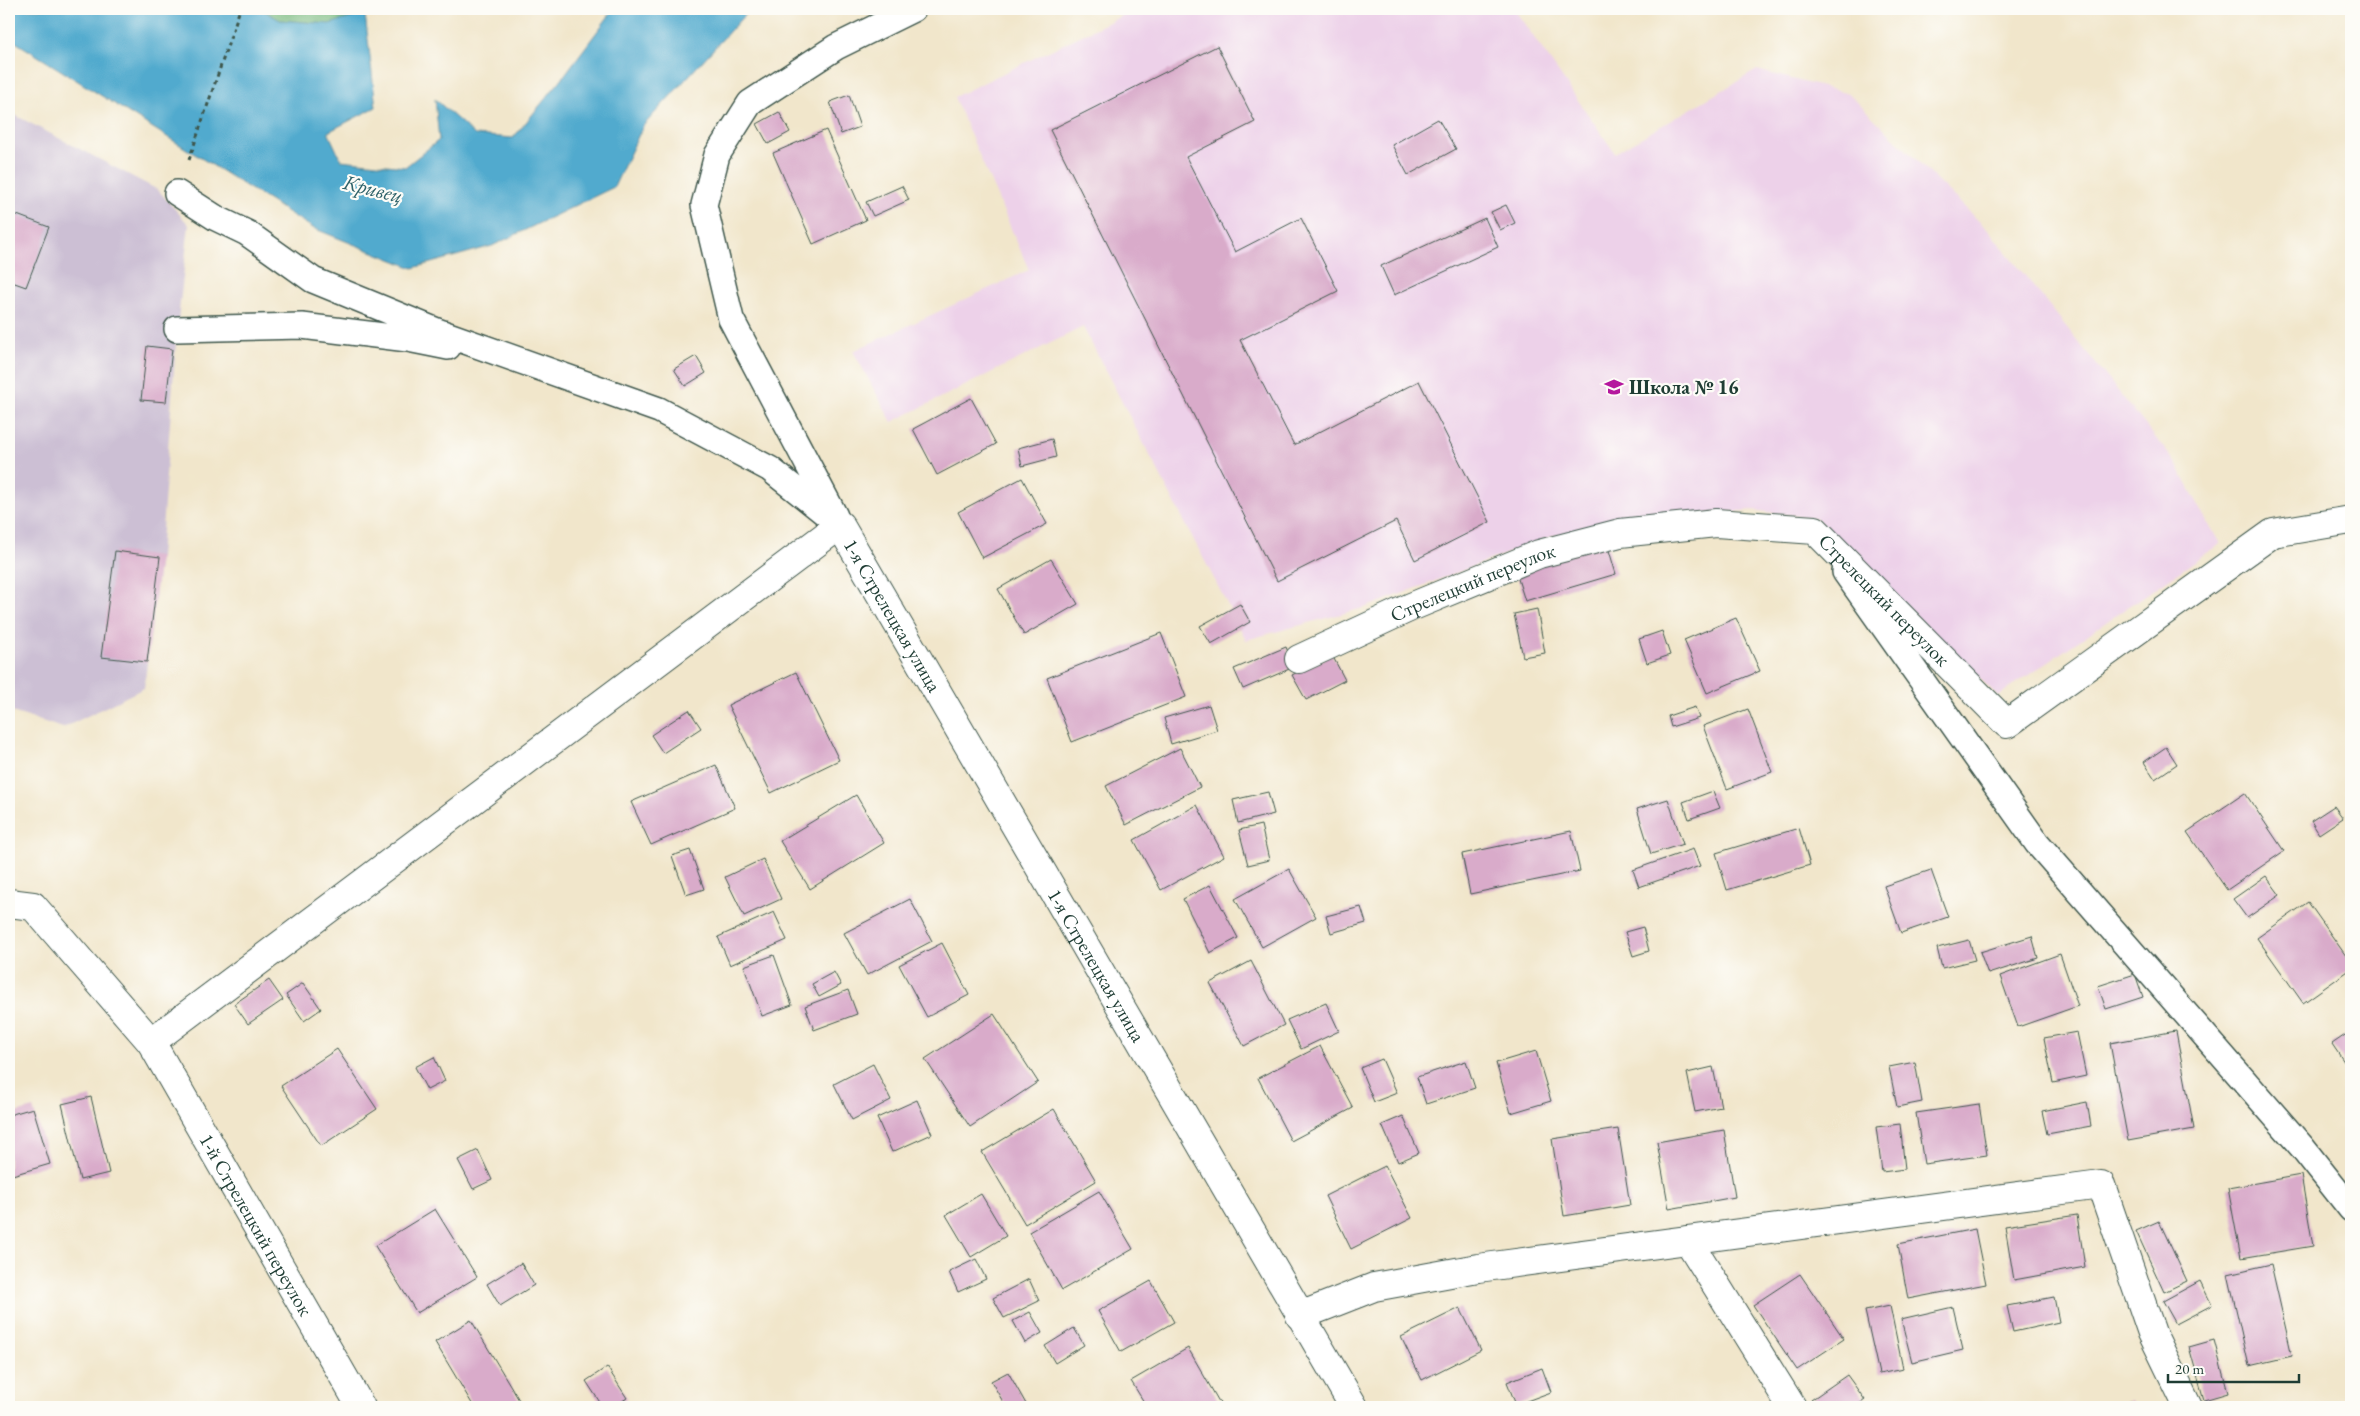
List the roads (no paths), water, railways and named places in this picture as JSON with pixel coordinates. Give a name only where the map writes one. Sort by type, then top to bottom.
[{"type":"street","name":"Стрелецкий переулок","points":[[1299,659],[1411,607],[1539,554],[1620,533],[1716,523],[1815,530],[2007,724],[2274,533],[2351,520]]},
{"type":"street","points":[[151,1042],[840,525]]},
{"type":"street","name":"1-я Стрелецкая улица","points":[[840,525],[1354,1407]]},
{"type":"street","name":"1-й Стрелецкий переулок","points":[[9,903],[33,906],[151,1042],[360,1407]]},
{"type":"street","points":[[1300,1316],[1374,1287],[1478,1268],[2101,1185],[2152,1333],[2188,1407]]},
{"type":"street","points":[[1688,1240],[1792,1407]]},
{"type":"lane","points":[[840,525],[731,319],[704,205],[717,155],[750,103],[836,48],[913,9]]},
{"type":"lane","points":[[177,193],[216,218],[247,233],[313,280],[438,331],[659,410],[770,469],[840,525]]},
{"type":"lane","points":[[177,329],[302,326],[408,339],[537,365]]},
{"type":"lane","points":[[1815,530],[2037,843],[2302,1147],[2351,1209]]},
{"type":"water","name":"Кривец","points":[[9,9],[261,9],[280,20],[329,24],[365,14],[376,107],[328,132],[341,160],[405,167],[439,140],[435,99],[475,135],[513,138],[560,81],[614,9],[750,9],[643,126],[614,187],[492,246],[413,268],[313,228],[9,38]]},
{"type":"place","name":"Школа № 16","points":[[1614,387]]}]
